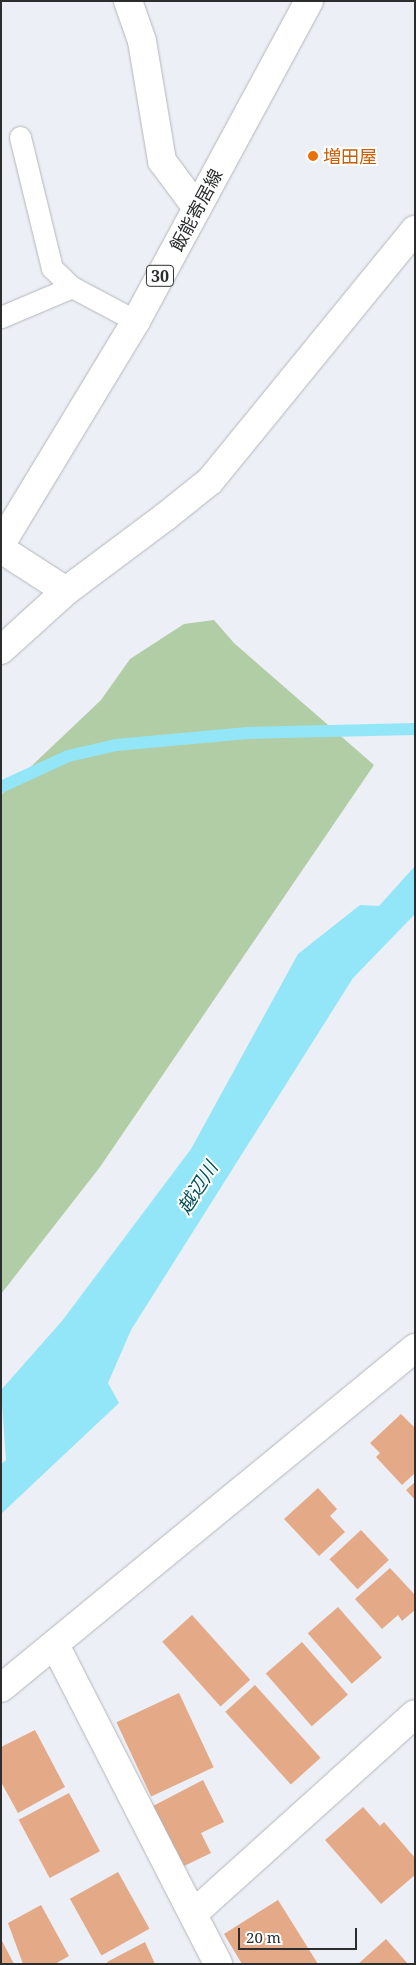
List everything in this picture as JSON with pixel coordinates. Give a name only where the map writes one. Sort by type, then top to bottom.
[{"type":"street","points":[[128,1],[142,41],[162,161],[197,208]]},
{"type":"street","name":"飯能寄居線","points":[[1,544],[136,321],[309,1]]},
{"type":"street","points":[[1,650],[66,591],[210,481],[415,230]]},
{"type":"street","points":[[1,549],[66,591]]},
{"type":"street","points":[[1,1688],[415,1348]]},
{"type":"street","points":[[55,1645],[194,1913],[218,1964]]},
{"type":"street","points":[[194,1913],[415,1714]]},
{"type":"lane","points":[[20,137],[52,268],[72,287],[136,321]]},
{"type":"lane","points":[[1,317],[72,287]]},
{"type":"green space","points":[[214,620],[234,643],[374,765],[100,1167],[1,1294],[1,795],[101,700],[130,659],[184,624]]},
{"type":"water","name":"越辺川","points":[[415,866],[415,914],[353,978],[131,1330],[108,1383],[119,1403],[1,1514],[1,1464],[6,1460],[1,1390],[62,1321],[191,1149],[298,954],[360,905],[379,906]]},
{"type":"building","points":[[401,1414],[415,1428],[415,1473],[402,1485],[376,1457],[380,1453],[370,1443]]},
{"type":"building","points":[[415,1482],[415,1500],[406,1490]]},
{"type":"building","points":[[318,1488],[337,1509],[330,1516],[345,1532],[319,1556],[284,1519]]},
{"type":"building","points":[[361,1530],[389,1560],[358,1589],[330,1559]]},
{"type":"building","points":[[390,1568],[415,1595],[415,1610],[402,1621],[398,1615],[382,1629],[355,1599]]},
{"type":"building","points":[[338,1607],[382,1658],[352,1684],[308,1633]]},
{"type":"building","points":[[192,1615],[250,1680],[220,1706],[162,1642]]},
{"type":"building","points":[[302,1642],[348,1695],[312,1726],[266,1673]]},
{"type":"building","points":[[255,1685],[321,1758],[291,1785],[225,1712]]},
{"type":"building","points":[[179,1693],[214,1767],[151,1796],[116,1722]]},
{"type":"building","points":[[35,1730],[65,1787],[18,1813],[1,1782],[1,1747]]},
{"type":"building","points":[[203,1780],[224,1822],[201,1833],[211,1853],[184,1866],[153,1806]]},
{"type":"building","points":[[69,1793],[100,1851],[50,1878],[19,1820]]},
{"type":"building","points":[[363,1807],[380,1826],[384,1822],[415,1858],[415,1875],[381,1904],[325,1840]]},
{"type":"building","points":[[118,1872],[150,1929],[101,1956],[70,1899]]},
{"type":"building","points":[[278,1900],[318,1964],[242,1964],[224,1934]]},
{"type":"building","points":[[41,1905],[69,1956],[55,1964],[23,1964],[8,1923]]},
{"type":"building","points":[[1,1939],[14,1964],[1,1964]]},
{"type":"building","points":[[386,1939],[408,1964],[358,1964]]},
{"type":"building","points":[[145,1942],[155,1964],[108,1964],[107,1962]]},
{"type":"waterway","points":[[1,787],[68,756],[116,745],[247,733],[415,729]]},
{"type":"place","name":"増田屋","points":[[313,156]]}]
